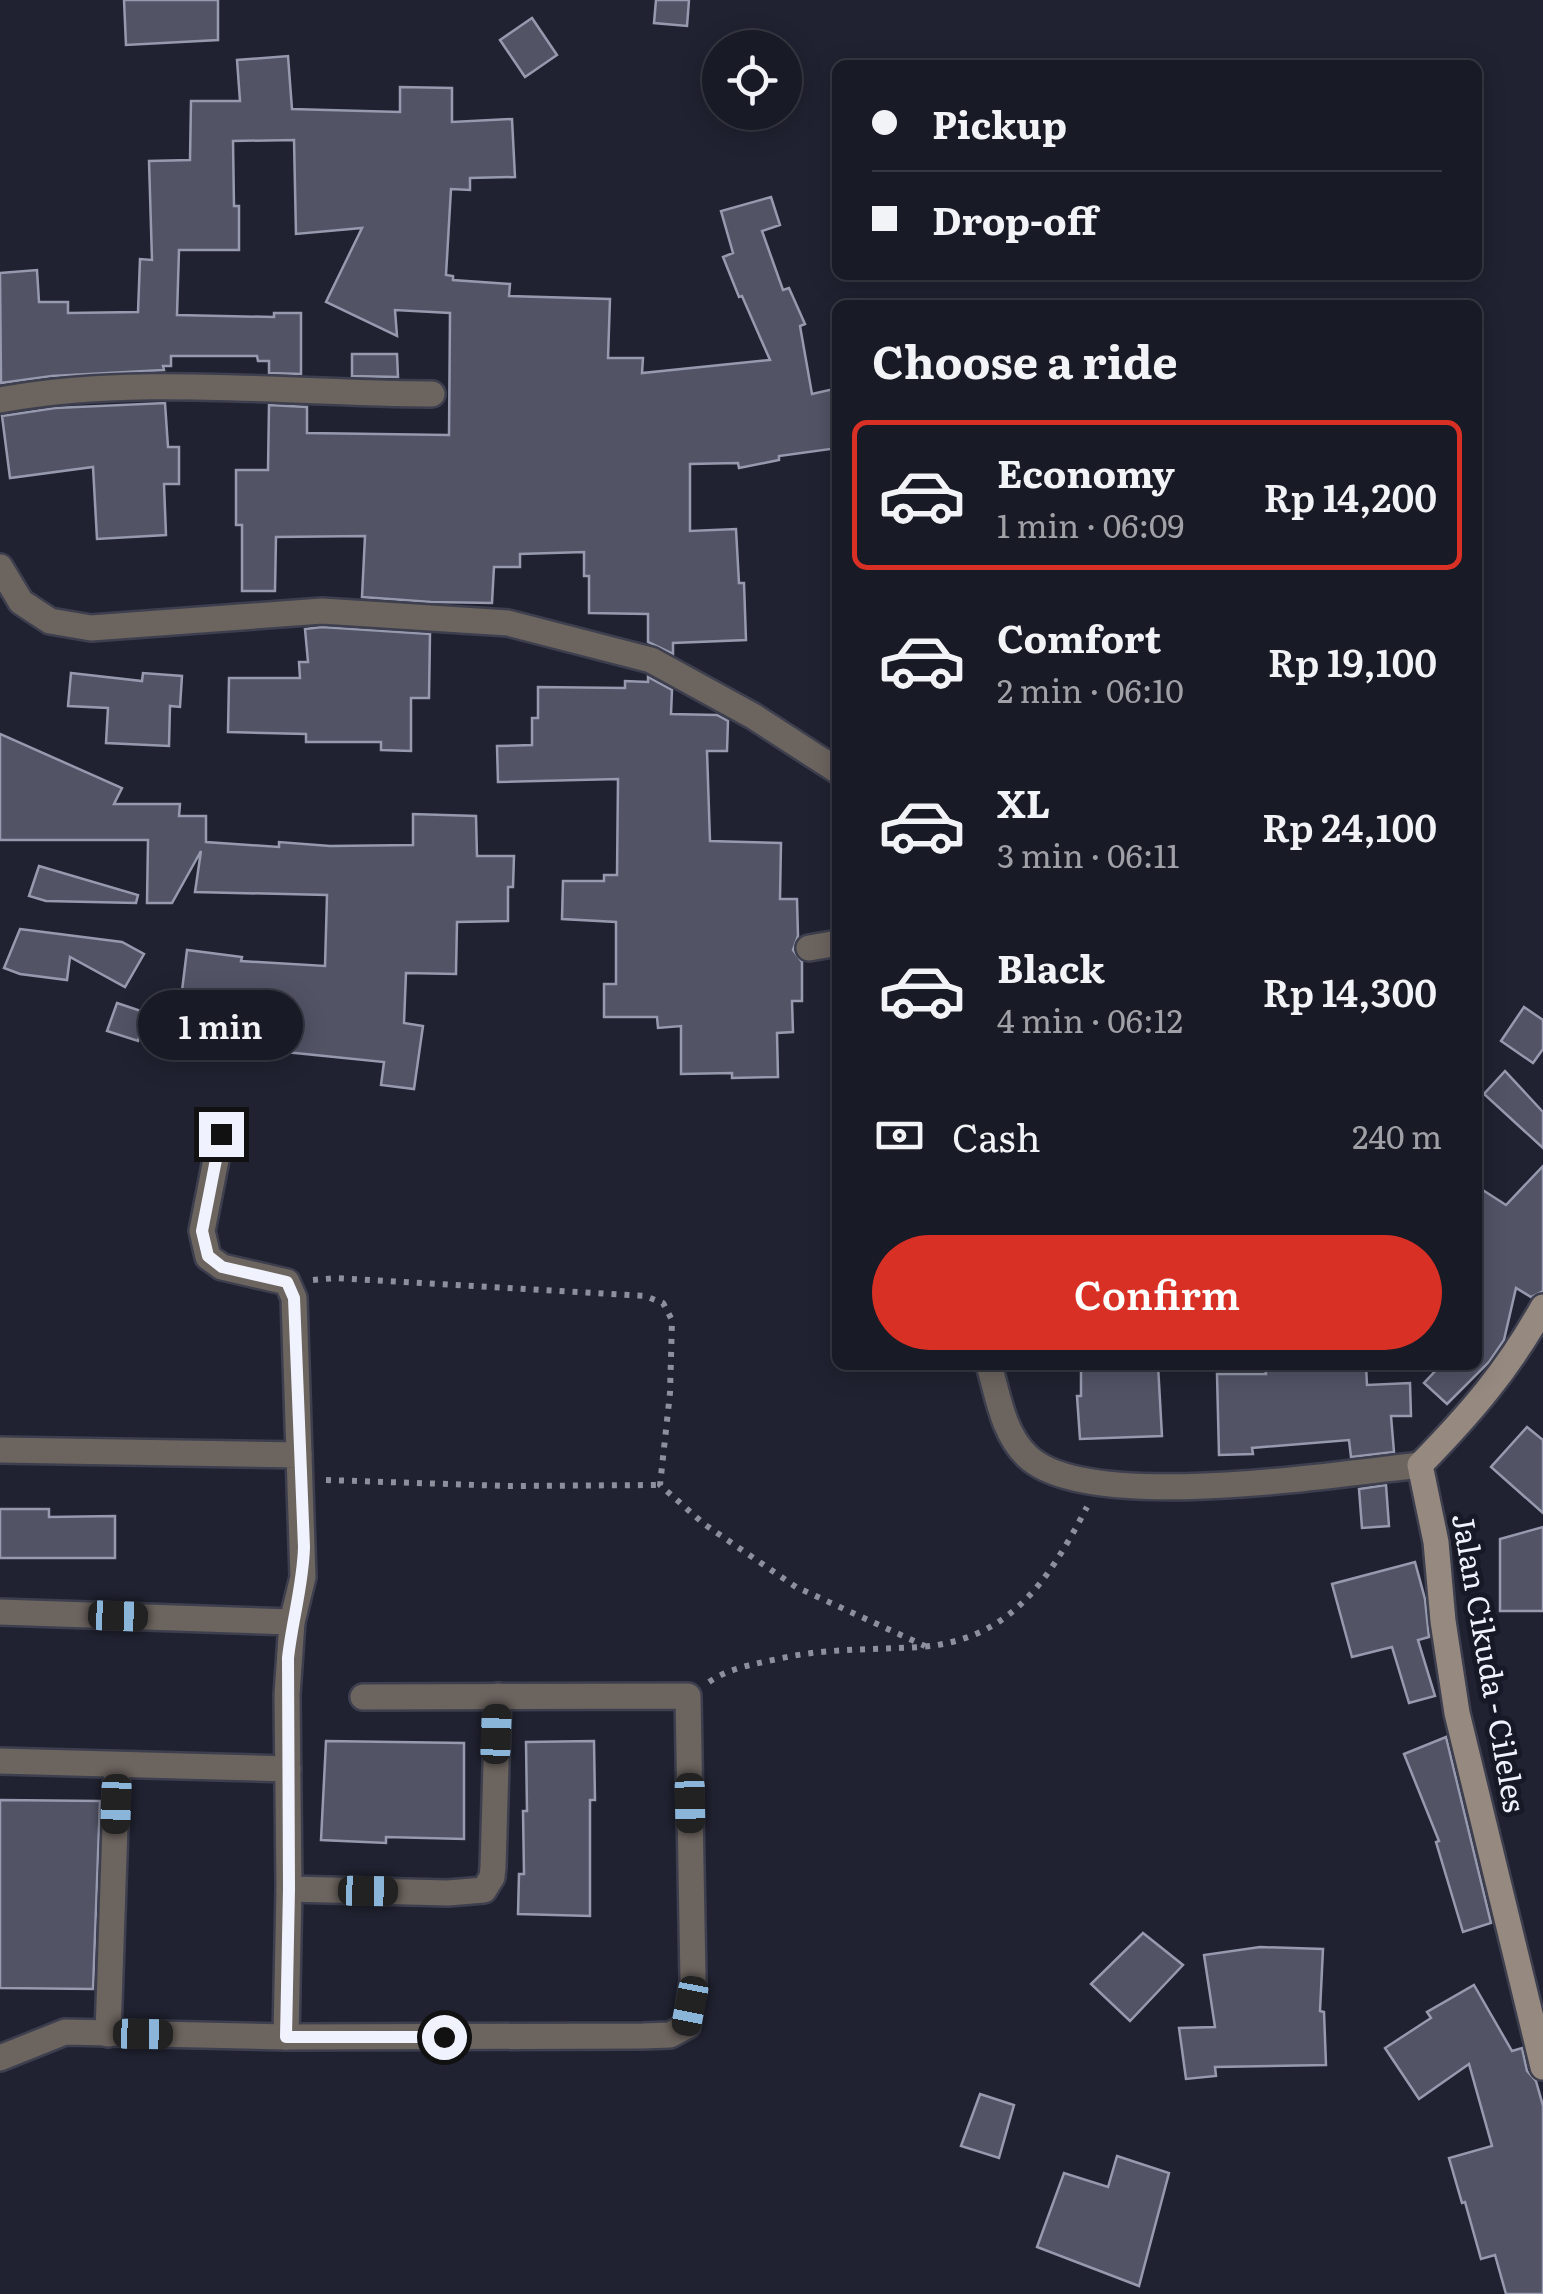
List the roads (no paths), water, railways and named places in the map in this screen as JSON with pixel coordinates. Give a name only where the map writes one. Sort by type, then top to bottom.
[{"type":"street","points":[[0,400],[84,390],[163,388],[432,394]]},
{"type":"street","points":[[0,567],[21,602],[50,621],[91,628],[322,611],[508,623],[651,660],[753,716],[832,767]]},
{"type":"street","points":[[809,948],[832,944]]},
{"type":"street","points":[[221,1134],[202,1231],[208,1256],[222,1267],[287,1282],[294,1298],[303,1577],[292,1622],[287,1695],[286,2037]]},
{"type":"street","points":[[990,1370],[1005,1424],[1026,1456],[1045,1469],[1085,1482],[1162,1489],[1420,1465],[1478,1406],[1523,1344],[1543,1306]]},
{"type":"street","points":[[0,1450],[299,1467]]},
{"type":"street","name":"Jalan Cikuda - Cileles","points":[[1420,1465],[1436,1542],[1457,1713],[1543,2066]]},
{"type":"street","points":[[0,1612],[292,1622]]},
{"type":"street","points":[[289,1889],[448,1893],[484,1890],[494,1868],[498,1696]]},
{"type":"street","points":[[0,2058],[65,2032],[286,2037],[643,2036],[670,2035],[686,2026],[693,1980],[688,1696],[362,1698]]},
{"type":"street","points":[[0,1761],[288,1769]]},
{"type":"street","points":[[108,2034],[117,1766]]}]
